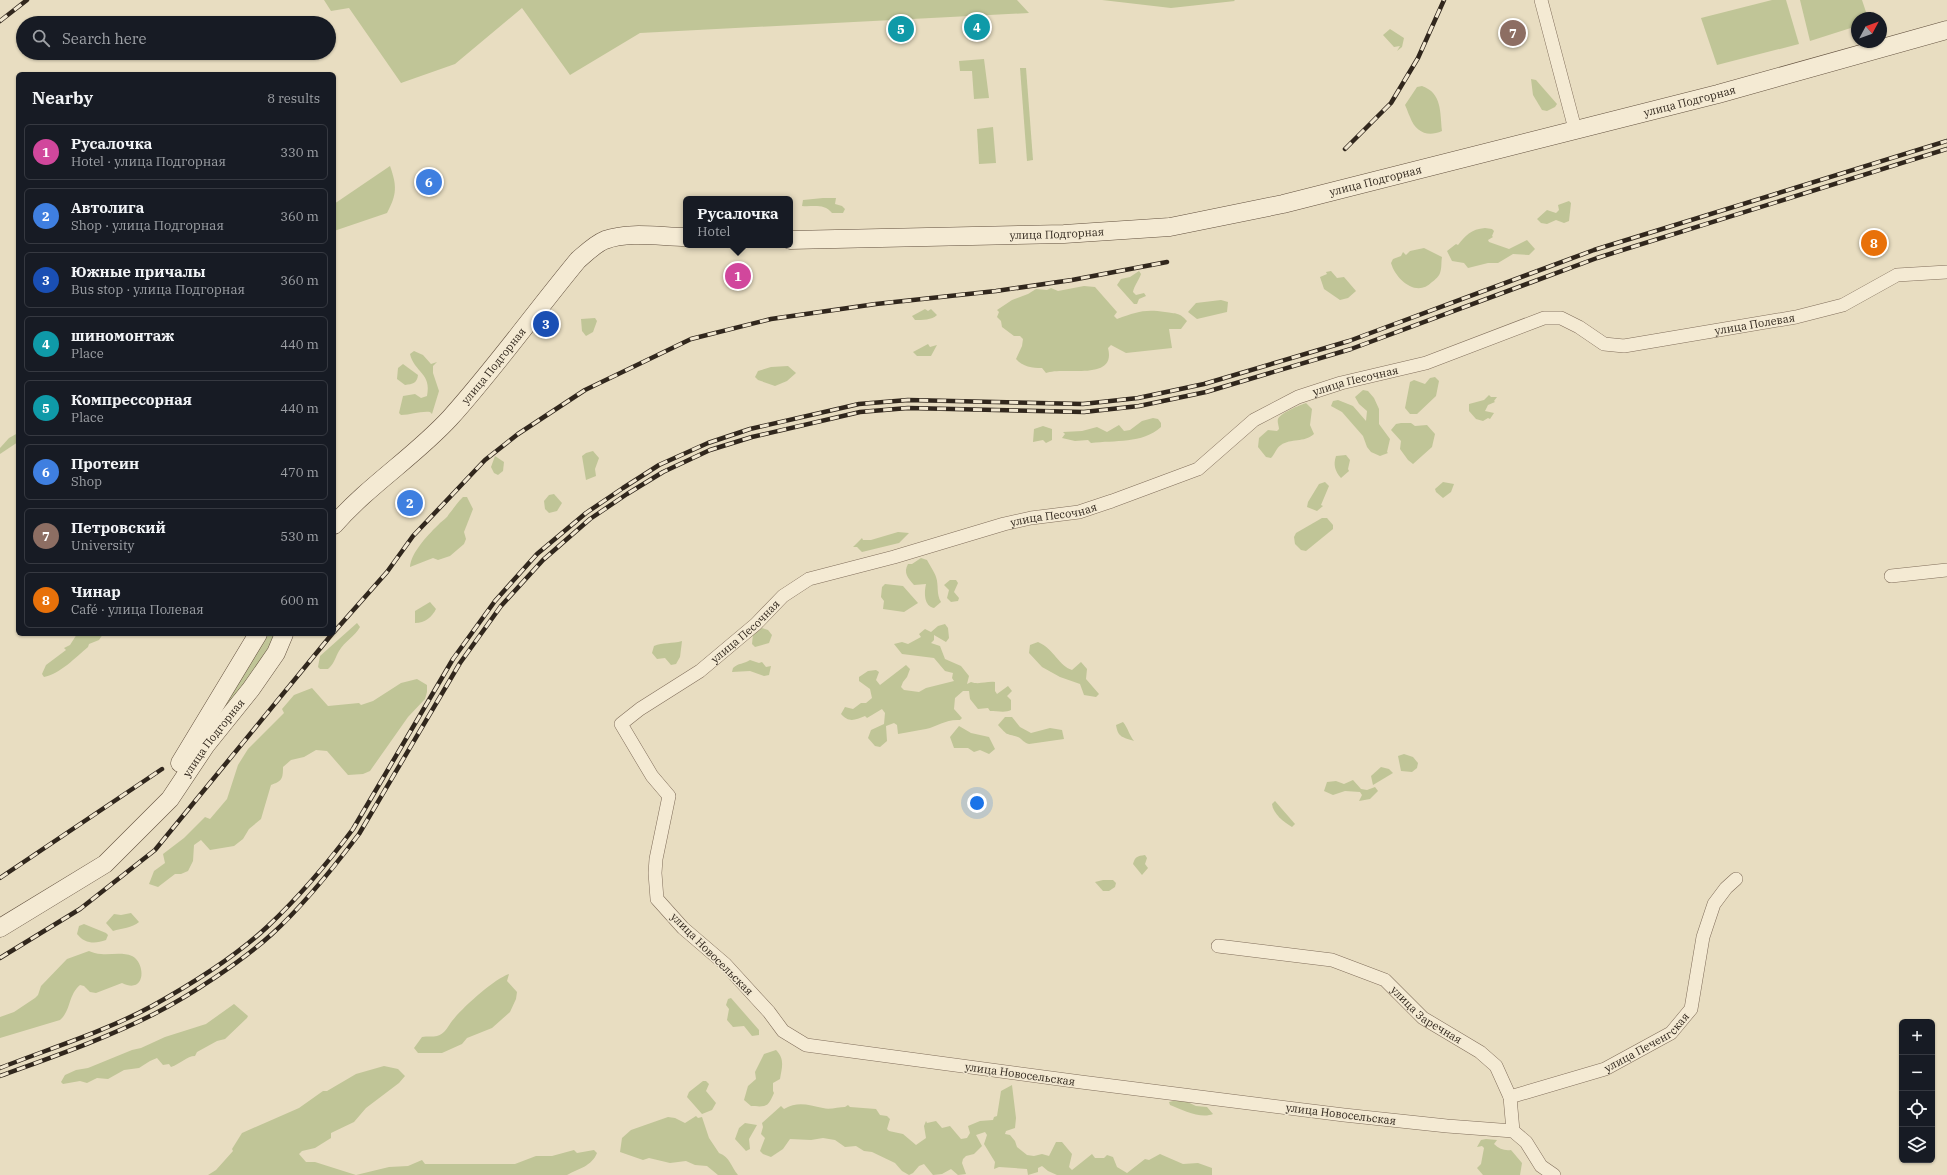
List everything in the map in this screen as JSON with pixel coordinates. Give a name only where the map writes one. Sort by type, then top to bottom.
[{"type":"main road","name":"улица Подгорная","points":[[793,240],[1064,234],[1170,227],[1283,204],[1740,88],[1947,30]]},
{"type":"main road","name":"улица Подгорная","points":[[336,523],[367,491],[404,462],[450,418],[578,260],[590,249],[605,240],[624,236],[683,238]]},
{"type":"main road","name":"улица Подгорная","points":[[134,836],[257,636]]},
{"type":"main road","name":"улица Подгорная","points":[[0,928],[105,864],[170,799],[206,745],[251,689],[276,653],[283,636]]},
{"type":"street","points":[[1541,0],[1575,129]]},
{"type":"street","name":"улица Полевая","points":[[1561,318],[1579,327],[1604,344],[1624,346],[1796,317],[1844,305],[1897,275],[1947,272]]},
{"type":"street","name":"улица Песочная","points":[[652,776],[621,724],[640,709],[700,671],[756,624],[783,596],[809,579],[894,557],[1004,524],[1031,518],[1079,512],[1105,503],[1198,468],[1254,420],[1298,397],[1341,383],[1426,363],[1544,318],[1561,318]]},
{"type":"street","points":[[1891,576],[1947,570]]},
{"type":"street","name":"улица Новосельская","points":[[652,776],[669,796],[656,859],[655,873],[657,899],[683,928],[725,964],[770,1012],[783,1031],[806,1045],[1081,1082],[1344,1115],[1447,1126],[1513,1131]]},
{"type":"street","name":"улица Печенгская","points":[[1510,1097],[1605,1069],[1671,1033],[1691,1009],[1703,937],[1714,904],[1736,879]]},
{"type":"street","name":"улица Заречная","points":[[1218,946],[1332,960],[1385,980],[1423,1018],[1480,1052],[1496,1066],[1510,1097],[1513,1131]]},
{"type":"street","points":[[1513,1131],[1526,1142],[1541,1166],[1554,1175]]},
{"type":"green space","points":[[324,0],[1017,0],[1029,13],[640,33],[570,75],[522,8],[455,64],[401,83],[349,8],[331,11]]},
{"type":"green space","points":[[1102,0],[1234,0],[1235,1],[1171,8]]},
{"type":"green space","points":[[1772,0],[1786,0],[1799,44],[1717,65],[1701,18]]},
{"type":"green space","points":[[1800,0],[1862,0],[1866,12],[1851,12],[1851,28],[1810,41]]},
{"type":"green space","points":[[1390,29],[1404,38],[1402,47],[1397,51],[1400,46],[1394,47],[1383,35]]},
{"type":"green space","points":[[984,59],[989,98],[974,99],[972,71],[960,71],[959,61]]},
{"type":"green space","points":[[1020,68],[1026,68],[1033,160],[1027,161]]},
{"type":"green space","points":[[1531,79],[1536,80],[1557,104],[1555,107],[1547,111],[1542,110],[1533,95]]},
{"type":"green space","points":[[1422,86],[1429,89],[1433,93],[1439,104],[1442,131],[1437,133],[1432,134],[1419,130],[1409,116],[1405,105],[1417,87]]},
{"type":"green space","points":[[993,127],[996,163],[979,164],[977,129]]},
{"type":"green space","points":[[390,166],[394,179],[395,190],[393,200],[387,213],[336,230],[336,203]]},
{"type":"green space","points":[[836,198],[835,204],[842,206],[845,209],[843,213],[832,213],[825,208],[818,206],[802,206],[803,200]]},
{"type":"green space","points":[[1569,201],[1571,203],[1569,221],[1564,223],[1556,220],[1547,224],[1541,223],[1537,219],[1547,210],[1556,213],[1559,210],[1558,205]]},
{"type":"green space","points":[[1485,228],[1492,229],[1494,231],[1493,237],[1488,240],[1489,242],[1509,249],[1527,240],[1535,249],[1529,255],[1513,254],[1498,263],[1488,263],[1468,268],[1464,263],[1452,261],[1447,251],[1456,244],[1458,245],[1472,231]]},
{"type":"green space","points":[[1424,248],[1442,257],[1441,271],[1437,278],[1426,286],[1414,288],[1402,281],[1391,263],[1393,259],[1401,256],[1403,252],[1406,255],[1410,251]]},
{"type":"green space","points":[[1139,271],[1141,274],[1133,292],[1136,295],[1144,293],[1146,296],[1139,299],[1137,304],[1134,304],[1117,285],[1121,279],[1130,277]]},
{"type":"green space","points":[[1331,271],[1337,278],[1344,277],[1356,291],[1348,298],[1340,300],[1324,289],[1320,277],[1327,274],[1326,272]]},
{"type":"green space","points":[[1084,286],[1095,287],[1117,312],[1114,316],[1117,319],[1135,313],[1151,311],[1177,314],[1182,316],[1187,321],[1181,329],[1169,329],[1172,348],[1126,353],[1111,345],[1108,348],[1109,359],[1104,365],[1097,369],[1087,371],[1054,371],[1046,373],[1042,368],[1035,368],[1019,362],[1016,359],[1022,346],[1023,339],[1020,336],[1014,336],[1002,327],[1001,321],[997,317],[999,312],[997,310],[1012,300],[1028,294],[1036,289],[1047,290],[1051,288],[1058,291]]},
{"type":"green space","points":[[1221,300],[1228,302],[1227,312],[1197,319],[1188,312],[1196,303]]},
{"type":"green space","points":[[925,309],[928,311],[931,309],[937,315],[930,319],[915,320],[912,316]]},
{"type":"green space","points":[[595,318],[597,321],[593,332],[586,336],[582,331],[581,319]]},
{"type":"green space","points":[[928,344],[930,347],[937,345],[931,356],[917,356],[913,352]]},
{"type":"green space","points":[[414,351],[423,355],[431,364],[437,362],[433,366],[433,373],[439,391],[432,414],[430,412],[426,412],[401,415],[399,413],[403,396],[415,394],[421,398],[427,396],[428,388],[425,377],[415,365],[410,354]]},
{"type":"green space","points":[[403,364],[418,375],[417,380],[414,383],[405,385],[397,379],[398,368]]},
{"type":"green space","points":[[788,366],[796,373],[787,381],[775,386],[758,380],[755,377],[758,371],[771,367]]},
{"type":"green space","points":[[1435,377],[1439,381],[1436,396],[1417,414],[1410,414],[1405,408],[1410,382],[1414,380],[1425,384],[1430,378]]},
{"type":"green space","points":[[1363,390],[1368,391],[1374,398],[1379,409],[1379,424],[1390,439],[1388,453],[1380,456],[1371,452],[1367,447],[1363,436],[1342,412],[1331,406],[1333,401],[1338,400],[1353,406],[1366,421],[1367,411],[1359,404],[1355,397]]},
{"type":"green space","points":[[1489,395],[1491,397],[1497,397],[1494,401],[1495,402],[1488,405],[1485,411],[1494,413],[1490,419],[1488,418],[1483,421],[1476,419],[1469,411],[1469,404],[1484,400]]},
{"type":"green space","points":[[1306,403],[1312,409],[1310,425],[1314,434],[1306,439],[1285,443],[1278,448],[1271,458],[1266,457],[1258,447],[1259,438],[1268,430],[1277,431],[1279,429],[1278,419],[1282,414]]},
{"type":"green space","points":[[1153,418],[1158,419],[1161,423],[1161,427],[1154,432],[1137,439],[1091,443],[1088,440],[1075,441],[1062,438],[1065,434],[1063,432],[1082,431],[1097,427],[1107,432],[1119,425],[1124,431],[1130,430],[1142,421]]},
{"type":"green space","points":[[1411,423],[1415,426],[1427,425],[1435,434],[1432,447],[1413,464],[1400,449],[1401,441],[1391,430],[1396,424]]},
{"type":"green space","points":[[1043,426],[1052,429],[1052,440],[1046,443],[1043,440],[1033,442],[1034,429]]},
{"type":"green space","points":[[16,434],[16,443],[0,454],[0,448],[9,438]]},
{"type":"green space","points":[[593,451],[599,458],[595,469],[596,476],[586,480],[582,456]]},
{"type":"green space","points":[[1346,455],[1350,460],[1349,471],[1341,478],[1335,468],[1335,459],[1336,456]]},
{"type":"green space","points":[[495,456],[504,462],[503,471],[498,475],[494,473],[491,467]]},
{"type":"green space","points":[[1325,482],[1329,486],[1321,505],[1323,506],[1317,511],[1307,507],[1308,502],[1319,484]]},
{"type":"green space","points":[[1443,482],[1454,484],[1451,492],[1443,498],[1436,492],[1435,489]]},
{"type":"green space","points":[[554,494],[562,503],[557,511],[549,513],[545,509],[544,501],[549,495]]},
{"type":"green space","points":[[463,497],[467,497],[473,509],[464,532],[466,539],[464,544],[450,556],[438,560],[433,558],[410,567],[411,561],[417,549],[447,517]]},
{"type":"green space","points":[[1322,518],[1327,518],[1333,525],[1333,529],[1306,551],[1301,550],[1295,544],[1294,537],[1296,533]]},
{"type":"green space","points":[[898,532],[909,533],[899,543],[862,552],[857,547],[853,547],[862,538],[863,540],[871,540]]},
{"type":"green space","points":[[921,558],[927,560],[937,580],[941,602],[934,608],[928,605],[926,599],[926,584],[914,585],[906,573],[908,564],[912,564]]},
{"type":"green space","points":[[950,580],[956,580],[958,583],[954,592],[959,598],[958,601],[951,602],[947,598],[949,590],[944,585]]},
{"type":"green space","points":[[885,584],[903,586],[918,603],[904,612],[883,609],[884,601],[881,597],[882,587]]},
{"type":"green space","points":[[430,602],[436,609],[434,612],[425,621],[415,623],[415,611]]},
{"type":"green space","points":[[357,623],[360,627],[341,647],[332,665],[328,669],[320,669],[318,667],[320,656]]},
{"type":"green space","points":[[945,624],[948,628],[949,638],[946,642],[934,635],[934,640],[931,643],[940,646],[945,659],[961,666],[969,676],[967,684],[971,682],[995,682],[995,691],[997,694],[1008,686],[1012,691],[1007,696],[1011,700],[1011,710],[1001,712],[990,711],[988,708],[978,709],[970,699],[969,691],[963,691],[955,698],[954,709],[962,718],[960,720],[946,722],[926,729],[898,734],[897,725],[894,723],[886,726],[887,741],[880,747],[875,746],[868,738],[871,730],[884,724],[885,713],[882,709],[867,718],[865,716],[852,720],[847,719],[841,714],[845,707],[853,709],[861,703],[866,703],[872,698],[870,689],[859,681],[859,677],[868,671],[876,670],[879,672],[876,680],[880,685],[906,665],[910,669],[901,687],[904,690],[919,692],[926,688],[954,681],[952,678],[953,673],[945,671],[934,658],[902,654],[894,644],[902,642],[908,644],[921,637],[919,634],[925,629],[931,632],[938,626]]},
{"type":"green space","points":[[762,628],[768,630],[772,635],[769,643],[755,647],[752,644],[753,634]]},
{"type":"green space","points":[[76,636],[102,636],[99,640],[89,644],[88,647],[62,669],[44,677],[42,674],[46,665],[66,650],[64,648],[70,645]]},
{"type":"green space","points":[[265,636],[276,636],[267,657],[211,725]]},
{"type":"green space","points":[[682,641],[680,657],[676,664],[671,665],[665,658],[657,659],[652,653],[654,646]]},
{"type":"green space","points":[[1038,642],[1044,645],[1067,668],[1072,670],[1081,662],[1087,669],[1086,679],[1099,694],[1096,697],[1084,695],[1080,684],[1060,677],[1042,667],[1029,653],[1030,645]]},
{"type":"green space","points":[[750,660],[759,663],[762,662],[766,667],[771,666],[769,675],[764,676],[750,671],[732,672],[735,666]]},
{"type":"green space","points":[[417,679],[427,685],[425,699],[408,717],[370,771],[363,774],[348,775],[327,751],[316,750],[304,757],[291,760],[283,767],[281,779],[271,785],[261,819],[249,829],[243,839],[234,846],[210,850],[201,840],[194,845],[193,861],[188,871],[181,874],[175,874],[158,887],[149,884],[154,871],[165,863],[163,854],[184,838],[205,817],[210,819],[227,799],[238,765],[248,749],[284,713],[282,709],[294,695],[312,688],[328,706],[359,703],[361,705],[373,701],[401,683]]},
{"type":"green space","points":[[1005,717],[1012,717],[1020,727],[1031,733],[1050,728],[1062,730],[1064,739],[1029,744],[1018,737],[1007,734],[998,725]]},
{"type":"green space","points":[[1123,722],[1134,741],[1124,738],[1118,732],[1116,725]]},
{"type":"green space","points":[[959,726],[971,733],[989,737],[995,749],[989,754],[980,750],[974,752],[968,748],[954,748],[950,737]]},
{"type":"green space","points":[[1404,754],[1413,757],[1418,763],[1417,768],[1412,772],[1401,771],[1398,756]]},
{"type":"green space","points":[[1381,767],[1389,769],[1393,773],[1373,785],[1371,776]]},
{"type":"green space","points":[[1353,780],[1361,789],[1367,790],[1375,787],[1378,791],[1370,799],[1359,801],[1362,795],[1360,792],[1345,791],[1333,795],[1324,791],[1327,782],[1336,781],[1344,784]]},
{"type":"green space","points":[[1275,801],[1295,824],[1292,827],[1282,820],[1274,811],[1272,804]]},
{"type":"green space","points":[[1145,855],[1147,858],[1145,864],[1148,868],[1142,875],[1133,864],[1137,857]]},
{"type":"green space","points":[[1113,880],[1116,883],[1115,887],[1109,891],[1103,891],[1095,882]]},
{"type":"green space","points":[[131,913],[139,922],[133,926],[113,931],[106,923],[114,914],[121,915]]},
{"type":"green space","points":[[84,924],[106,933],[108,935],[106,940],[90,942],[83,940],[77,934],[79,926]]},
{"type":"green space","points":[[89,951],[99,954],[120,954],[132,956],[140,965],[141,977],[139,982],[136,985],[130,986],[122,983],[96,993],[90,992],[84,986],[80,985],[73,993],[66,1012],[60,1020],[0,1038],[0,1017],[14,1012],[35,998],[38,995],[41,986],[67,959]]},
{"type":"green space","points":[[509,974],[507,981],[517,992],[516,999],[510,1012],[492,1028],[467,1038],[462,1044],[442,1053],[418,1053],[414,1048],[422,1037],[442,1034],[457,1015],[470,1002],[495,982]]},
{"type":"green space","points":[[731,998],[759,1030],[759,1035],[752,1036],[744,1026],[733,1027],[727,1020],[729,1009],[726,1005],[728,999]]},
{"type":"green space","points":[[234,1004],[248,1016],[247,1018],[225,1039],[217,1041],[197,1052],[195,1056],[189,1057],[174,1066],[171,1067],[169,1064],[163,1065],[157,1058],[139,1068],[124,1070],[108,1079],[97,1078],[87,1083],[80,1081],[63,1084],[61,1082],[65,1075],[76,1070],[88,1068],[132,1050],[141,1048],[165,1037],[206,1024]]},
{"type":"green space","points":[[776,1050],[781,1057],[782,1067],[780,1079],[773,1083],[774,1093],[772,1098],[768,1104],[764,1106],[751,1106],[744,1100],[748,1086],[756,1079],[755,1072],[764,1054]]},
{"type":"green space","points":[[384,1066],[398,1069],[405,1076],[399,1083],[366,1108],[354,1122],[331,1133],[331,1138],[315,1148],[302,1151],[299,1154],[306,1162],[315,1162],[356,1175],[208,1175],[216,1170],[233,1151],[232,1149],[242,1133],[299,1108],[323,1091],[327,1091],[356,1074]]},
{"type":"green space","points":[[703,1081],[706,1081],[709,1084],[706,1091],[716,1103],[712,1110],[702,1114],[687,1097],[689,1092]]},
{"type":"green space","points":[[1012,1085],[1016,1118],[1015,1128],[1006,1131],[1005,1134],[1010,1135],[1015,1141],[1017,1147],[1027,1155],[1034,1156],[1042,1154],[1049,1156],[1056,1142],[1062,1142],[1072,1154],[1069,1167],[1072,1170],[1092,1154],[1095,1158],[1104,1158],[1107,1155],[1113,1157],[1117,1167],[1127,1173],[1145,1159],[1149,1160],[1160,1154],[1183,1164],[1198,1163],[1212,1168],[1212,1175],[1057,1175],[1048,1171],[1042,1166],[1038,1168],[1038,1172],[1028,1175],[1027,1169],[999,1167],[994,1169],[995,1162],[984,1144],[987,1135],[985,1132],[976,1135],[982,1146],[974,1154],[966,1156],[963,1159],[962,1163],[966,1174],[958,1175],[951,1169],[942,1174],[933,1175],[924,1164],[919,1166],[909,1175],[902,1171],[895,1163],[872,1152],[864,1151],[856,1146],[845,1147],[835,1140],[823,1138],[811,1140],[790,1139],[783,1149],[771,1157],[760,1151],[765,1138],[761,1134],[763,1127],[762,1123],[781,1106],[784,1109],[799,1104],[825,1109],[845,1107],[848,1105],[850,1107],[876,1109],[880,1115],[887,1116],[890,1119],[887,1129],[889,1131],[903,1134],[916,1145],[926,1138],[924,1126],[926,1121],[927,1123],[936,1121],[942,1128],[950,1126],[961,1139],[967,1138],[970,1133],[968,1126],[980,1121],[993,1120],[994,1117],[997,1116],[1001,1091]]},
{"type":"green space","points":[[1181,1099],[1196,1106],[1207,1107],[1213,1114],[1197,1115],[1170,1105],[1169,1102]]},
{"type":"green space","points":[[696,1116],[698,1118],[702,1117],[709,1138],[719,1153],[726,1157],[738,1175],[718,1175],[707,1166],[695,1165],[686,1161],[670,1163],[649,1158],[643,1160],[620,1152],[622,1138],[631,1130],[668,1117],[675,1118],[685,1123]]},
{"type":"green space","points":[[745,1123],[757,1125],[749,1139],[750,1149],[746,1151],[735,1139],[739,1128]]},
{"type":"green space","points":[[1481,1140],[1497,1140],[1494,1144],[1498,1147],[1504,1150],[1511,1150],[1522,1163],[1520,1175],[1483,1175],[1477,1168],[1481,1164],[1484,1148],[1482,1146],[1477,1147]]},
{"type":"green space","points":[[574,1150],[577,1153],[594,1150],[597,1153],[588,1164],[567,1175],[356,1175],[389,1167],[408,1166],[422,1160],[425,1164],[515,1164],[536,1156],[552,1156]]},
{"type":"railway","points":[[0,21],[27,0]]},
{"type":"railway","points":[[1345,149],[1391,103],[1418,58],[1444,0]]},
{"type":"railway","points":[[0,1068],[96,1032],[152,1006],[212,970],[241,949],[267,927],[312,880],[353,829],[453,659],[495,601],[537,554],[586,513],[659,465],[708,443],[750,429],[859,404],[908,400],[1083,404],[1138,398],[1204,384],[1349,341],[1594,250],[1947,141]]},
{"type":"railway","points":[[0,1076],[97,1040],[154,1014],[215,977],[260,945],[307,899],[359,834],[460,663],[501,606],[543,560],[590,519],[663,472],[710,450],[752,437],[860,412],[908,408],[1084,412],[1139,406],[1206,392],[1351,349],[1597,258],[1947,149]]},
{"type":"railway","points":[[336,630],[387,572],[413,536],[485,460],[518,434],[585,390],[691,339],[771,319],[876,304],[996,291],[1072,280],[1167,262]]},
{"type":"railway","points":[[0,958],[80,909],[155,850],[330,636]]},
{"type":"railway","points":[[0,878],[162,769]]},
{"type":"place","name":"шиномонтаж","points":[[977,27]]},
{"type":"place","name":"Компрессорная","points":[[901,29]]},
{"type":"place","name":"Петровский","points":[[1513,33]]},
{"type":"place","name":"Протеин","points":[[429,182]]},
{"type":"place","name":"Чинар","points":[[1874,243]]},
{"type":"place","name":"Русалочка","points":[[738,276]]},
{"type":"place","name":"Южные причалы","points":[[546,324]]},
{"type":"place","name":"Автолига","points":[[410,503]]}]
